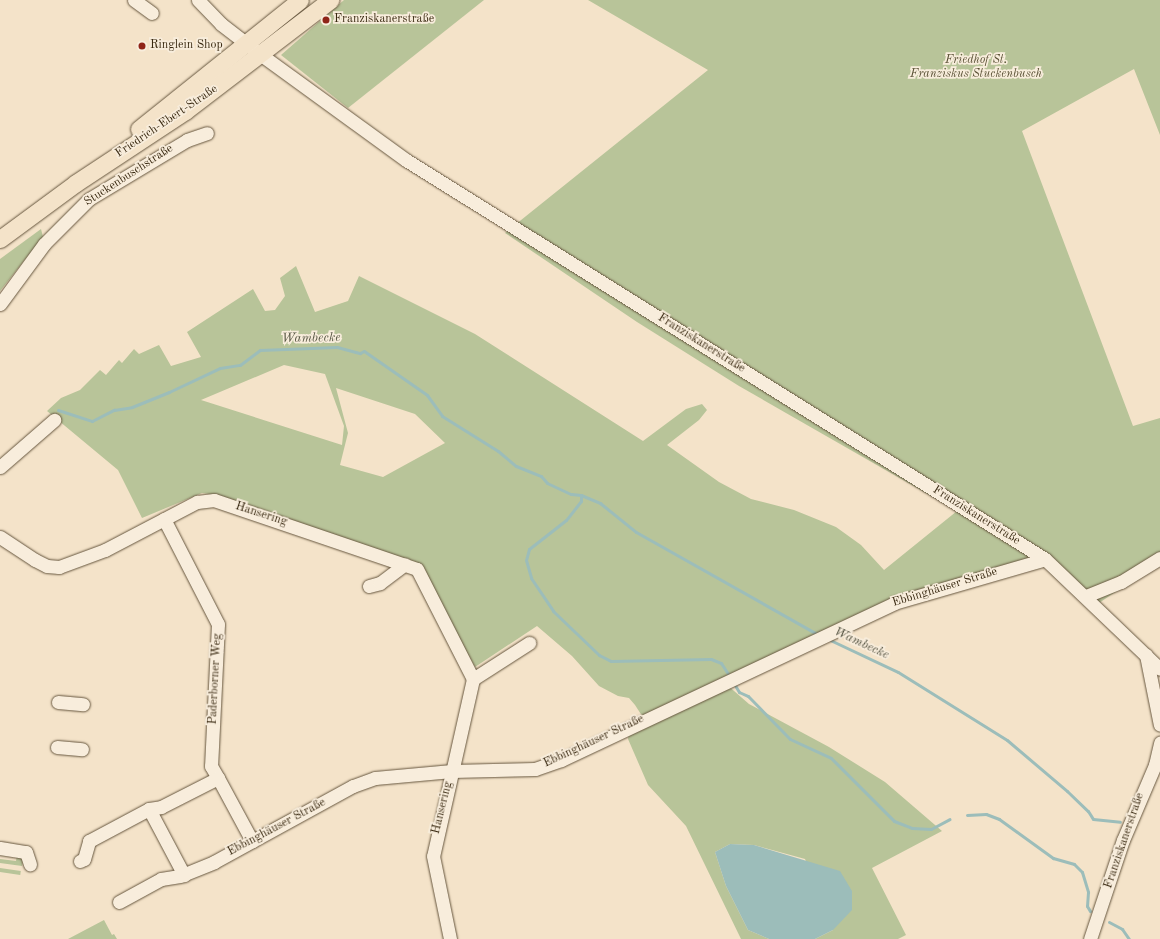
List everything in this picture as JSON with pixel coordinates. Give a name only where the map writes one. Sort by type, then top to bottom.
[{"type":"main road","name":"Friedrich-Ebert-Straße","points":[[0,239],[76,183],[185,111],[253,49],[300,0]]},
{"type":"main road","name":"Friedrich-Ebert-Straße","points":[[0,230],[253,49],[330,0]]},
{"type":"street","points":[[134,0],[152,13]]},
{"type":"street","name":"Franziskanerstraße","points":[[198,0],[221,24],[253,49],[406,160],[445,186],[1045,558],[1160,669]]},
{"type":"street","name":"Stuckenbuschstraße","points":[[0,304],[44,244],[90,199],[187,140],[206,133]]},
{"type":"street","points":[[0,467],[54,420]]},
{"type":"street","name":"Hansering","points":[[0,537],[41,563],[59,567],[105,550],[198,502],[214,500],[417,569],[473,678],[433,856],[450,939]]},
{"type":"street","name":"Paderborner Weg","points":[[164,519],[218,624],[212,766],[252,841]]},
{"type":"street","name":"Ebbinghäuser Straße","points":[[119,902],[161,879],[184,875],[252,841],[353,786],[375,778],[452,771],[535,769],[561,760],[821,636],[918,594],[1045,558]]},
{"type":"street","points":[[1086,596],[1121,582],[1160,558]]},
{"type":"street","points":[[369,586],[380,584],[405,564]]},
{"type":"street","points":[[473,678],[529,643]]},
{"type":"street","points":[[1146,656],[1160,726]]},
{"type":"street","points":[[58,702],[83,704]]},
{"type":"street","name":"Franziskanerstraße","points":[[1090,939],[1096,927],[1123,840],[1155,765],[1160,743]]},
{"type":"street","points":[[57,747],[82,749]]},
{"type":"street","points":[[80,862],[84,859],[89,840],[146,811],[161,807],[218,778]]},
{"type":"street","points":[[146,811],[184,875]]},
{"type":"street","points":[[0,848],[26,852],[30,864]]},
{"type":"green space","points":[[344,0],[484,0],[348,108],[281,55]]},
{"type":"green space","name":"Friedhof St. Franziskus Stuckenbusch","points":[[588,0],[1160,0],[1160,135],[1134,69],[1022,131],[1133,426],[1160,418],[1160,562],[1099,603],[1043,564],[907,601],[726,684],[749,704],[829,747],[885,782],[942,831],[872,868],[906,935],[898,939],[815,939],[833,930],[805,859],[754,845],[730,844],[715,852],[726,886],[748,930],[769,939],[741,939],[686,826],[648,785],[628,739],[629,732],[646,722],[635,705],[629,698],[618,696],[599,686],[572,656],[537,626],[475,667],[418,563],[216,495],[202,493],[142,518],[118,470],[47,411],[61,398],[80,390],[100,370],[106,375],[119,360],[122,363],[134,349],[139,354],[159,345],[171,366],[201,357],[187,332],[253,289],[265,311],[275,310],[285,296],[280,278],[296,266],[315,312],[348,301],[359,276],[475,334],[643,441],[686,409],[702,404],[707,410],[699,420],[667,445],[719,482],[751,499],[794,510],[836,527],[861,545],[884,570],[957,511],[739,386],[637,322],[505,233],[708,70]],"holes":[[[284,365],[325,374],[344,426],[342,445],[201,400]],[[336,388],[415,414],[445,443],[383,477],[340,465],[348,433]]]},
{"type":"green space","points":[[41,229],[43,237],[0,291],[0,259]]},
{"type":"green space","points":[[17,854],[23,861],[22,866],[0,863],[0,859],[16,861]]},
{"type":"green space","points":[[0,868],[21,871],[20,875],[0,872]]},
{"type":"green space","points":[[104,920],[112,935],[114,934],[117,939],[68,939]]},
{"type":"water","points":[[730,844],[754,845],[840,871],[852,891],[852,910],[833,930],[815,939],[769,939],[748,930],[726,886],[715,852]]},
{"type":"waterway","name":"Wambecke","points":[[58,410],[92,421],[114,410],[132,407],[169,392],[220,368],[240,365],[260,350],[337,347],[360,353],[364,351],[427,395],[442,416],[498,451],[516,466],[541,476],[547,483],[571,494],[581,495],[600,503],[636,532],[819,635]]},
{"type":"waterway","name":"Wambecke","points":[[581,495],[581,501],[566,520],[529,549],[526,560],[531,578],[553,611],[599,655],[611,661],[711,659],[721,663],[730,677]]},
{"type":"waterway","name":"Wambecke","points":[[828,639],[898,672],[1007,740],[1067,791],[1088,811],[1093,819],[1120,822]]},
{"type":"waterway","name":"Wambecke","points":[[733,682],[739,692],[748,696],[790,739],[831,758],[894,821],[912,828],[931,829],[950,819]]},
{"type":"waterway","name":"Wambecke","points":[[967,815],[986,814],[999,819],[1053,858],[1074,864],[1082,872],[1088,892],[1087,906],[1090,911]]},
{"type":"waterway","name":"Wambecke","points":[[1109,922],[1122,929],[1129,939]]},
{"type":"place","name":"Franziskanerstraße","points":[[326,20]]},
{"type":"place","name":"Ringlein Shop","points":[[142,46]]}]
